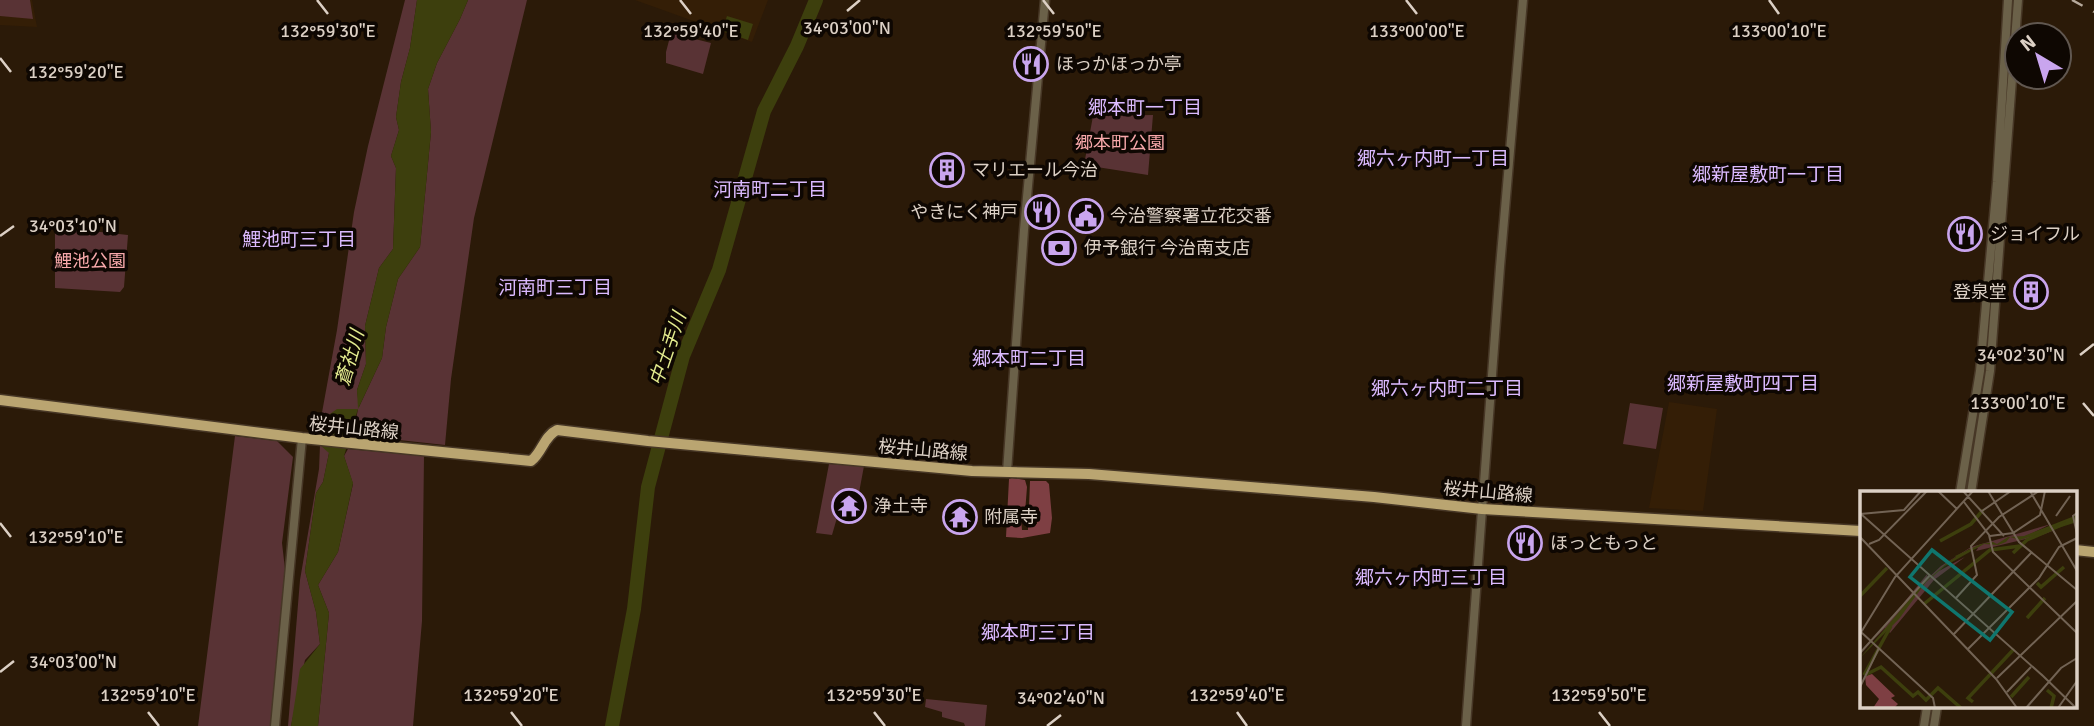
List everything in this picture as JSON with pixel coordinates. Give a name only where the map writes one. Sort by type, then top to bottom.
[{"type":"main road","name":"桜井山路線","points":[[0,400],[317,440],[531,461],[549,435],[557,430],[972,471],[1115,476],[1368,496],[1482,509],[1860,531]]},
{"type":"main road","points":[[2076,550],[2094,552]]},
{"type":"street","points":[[1007,472],[1023,242],[1045,0]]},
{"type":"street","points":[[1466,726],[1523,0]]},
{"type":"street","points":[[1961,491],[1980,370],[2008,0]]},
{"type":"street","points":[[1971,491],[1990,371],[2018,0]]},
{"type":"street","points":[[275,726],[302,438]]},
{"type":"street","points":[[1924,726],[1927,708]]},
{"type":"street","points":[[1934,726],[1937,708]]},
{"type":"shaded area","points":[[0,0],[32,0],[37,27],[0,25]]},
{"type":"shaded area","points":[[417,0],[468,0],[437,63],[428,89],[431,132],[420,247],[398,279],[386,327],[382,358],[358,409],[357,390],[366,364],[365,326],[379,268],[393,249],[396,168],[391,156],[399,130],[396,117]]},
{"type":"shaded area","points":[[635,0],[768,0],[752,42]]},
{"type":"shaded area","points":[[727,16],[753,24],[748,40],[722,31]]},
{"type":"shaded area","points":[[1669,402],[1717,409],[1703,511],[1649,508]]},
{"type":"shaded area","points":[[337,409],[358,409],[344,456],[353,483],[338,552],[318,585],[329,613],[318,726],[291,726],[300,669],[320,644],[316,612],[305,571],[316,493],[323,482],[329,453],[320,445],[327,416]]},
{"type":"shaded area","points":[[1009,479],[1025,480],[1027,487],[1025,513],[1019,514],[1022,530],[1028,530],[1028,525],[1037,524],[1037,513],[1032,513],[1032,508],[1029,507],[1030,481],[1046,481],[1049,484],[1052,518],[1050,533],[1022,538],[1006,537]]},
{"type":"green space","points":[[0,0],[30,0],[33,19],[0,16]]},
{"type":"green space","points":[[405,0],[417,0],[396,117],[399,130],[391,156],[396,168],[393,249],[379,268],[365,326],[366,364],[357,390],[359,407],[382,358],[386,327],[398,279],[420,247],[431,132],[428,89],[437,63],[468,0],[527,0],[474,218],[451,379],[445,445],[353,435],[358,409],[329,453],[323,482],[316,493],[305,571],[316,612],[320,644],[305,660],[291,726],[288,726],[300,580],[319,469],[320,445],[317,440],[337,330],[354,212]]},
{"type":"green space","points":[[671,33],[711,43],[703,74],[666,63]]},
{"type":"green space","name":"郷本町公園","points":[[1153,115],[1148,175],[1084,165],[1093,116]]},
{"type":"green space","name":"鯉池公園","points":[[55,227],[128,235],[124,287],[120,292],[55,288]]},
{"type":"green space","points":[[1630,403],[1663,408],[1656,449],[1623,444]]},
{"type":"green space","points":[[235,436],[277,441],[293,457],[282,543],[285,569],[271,726],[198,726]]},
{"type":"green space","points":[[348,449],[424,456],[422,621],[413,726],[318,726],[329,613],[318,585],[338,552],[353,484],[344,456]]},
{"type":"green space","points":[[829,464],[864,466],[858,498],[843,497],[832,535],[816,533]]},
{"type":"green space","points":[[926,699],[987,705],[985,726],[965,726],[964,723],[942,717],[942,712],[925,707]]},
{"type":"waterway","name":"中土手川","points":[[612,726],[634,609],[648,487],[683,356],[719,270],[764,111],[797,46],[816,0]]},
{"type":"railway","points":[[2072,0],[2094,12]]},
{"type":"place","name":"ほっかほっか亭","points":[[1031,64]]},
{"type":"place","name":"マリエール今治","points":[[947,170]]},
{"type":"place","name":"やきにく神戸","points":[[1042,212]]},
{"type":"place","name":"今治警察署立花交番","points":[[1086,216]]},
{"type":"place","name":"ジョイフル","points":[[1965,234]]},
{"type":"place","name":"伊予銀行 今治南支店","points":[[1059,248]]},
{"type":"place","name":"登泉堂","points":[[2031,292]]},
{"type":"place","name":"浄土寺","points":[[849,506]]},
{"type":"place","name":"附属寺","points":[[960,517]]},
{"type":"place","name":"ほっともっと","points":[[1525,543]]},
{"type":"district","name":"郷本町一丁目","points":[[1145,108]]},
{"type":"district","name":"郷六ヶ内町一丁目","points":[[1433,159]]},
{"type":"district","name":"郷新屋敷町一丁目","points":[[1768,175]]},
{"type":"district","name":"河南町二丁目","points":[[770,190]]},
{"type":"district","name":"鯉池町三丁目","points":[[299,240]]},
{"type":"district","name":"河南町三丁目","points":[[555,288]]},
{"type":"district","name":"郷本町二丁目","points":[[1029,359]]},
{"type":"district","name":"郷新屋敷町四丁目","points":[[1743,384]]},
{"type":"district","name":"郷六ヶ内町二丁目","points":[[1447,389]]},
{"type":"district","name":"郷六ヶ内町三丁目","points":[[1431,578]]},
{"type":"district","name":"郷本町三丁目","points":[[1038,633]]},
{"type":"water label","name":"蒼社川","points":[[350,358]]}]
